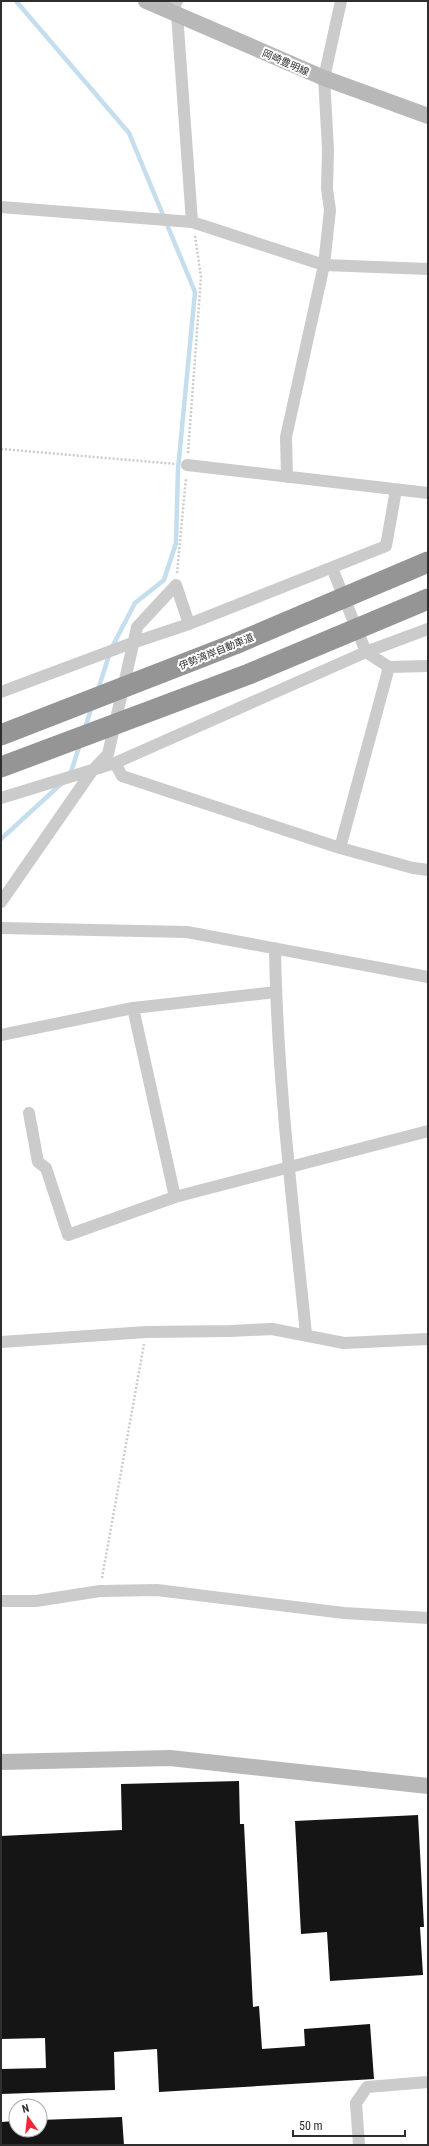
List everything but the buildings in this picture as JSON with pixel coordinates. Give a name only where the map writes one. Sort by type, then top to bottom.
[{"type":"highway","name":"伊勢湾岸自動車道","points":[[1,735],[235,644],[428,562]]},
{"type":"highway","points":[[1,767],[249,674],[428,598]]},
{"type":"street","name":"岡崎豊明線","points":[[146,1],[176,9],[324,78],[428,116]]},
{"type":"street","points":[[288,477],[286,437],[324,266],[330,210],[327,189],[328,149],[324,78],[341,1]]},
{"type":"street","points":[[176,9],[192,222]]},
{"type":"street","points":[[1,208],[192,222],[324,266],[428,269]]},
{"type":"street","points":[[187,465],[428,494]]},
{"type":"street","points":[[1,692],[132,643],[189,624],[386,546],[396,490]]},
{"type":"street","points":[[332,568],[366,652],[389,667],[428,666]]},
{"type":"street","points":[[1,902],[92,771],[108,754],[132,643],[137,627],[176,585],[189,624]]},
{"type":"street","points":[[1,798],[115,763],[366,652],[428,629]]},
{"type":"street","points":[[340,848],[389,667]]},
{"type":"street","points":[[115,763],[122,776],[340,848],[412,868],[428,870]]},
{"type":"street","points":[[1,928],[187,932],[428,977]]},
{"type":"street","points":[[275,948],[276,992],[290,1166],[306,1334]]},
{"type":"street","points":[[1,1035],[133,1008],[276,992]]},
{"type":"street","points":[[133,1008],[175,1197]]},
{"type":"street","points":[[29,1113],[38,1162],[46,1168],[68,1235],[175,1197],[428,1131]]},
{"type":"street","points":[[1,1342],[146,1332],[231,1331],[272,1328],[344,1343],[428,1339]]},
{"type":"street","points":[[1,1601],[36,1601],[100,1591],[157,1590],[344,1613],[428,1618]]},
{"type":"street","points":[[1,1762],[170,1758],[428,1786]]},
{"type":"street","points":[[359,2145],[356,2103],[367,2087],[428,2082]]},
{"type":"path","points":[[176,585],[187,465],[201,277],[192,222]]},
{"type":"path","points":[[1,449],[187,465]]},
{"type":"path","points":[[100,1591],[146,1332]]},
{"type":"waterway","points":[[16,1],[129,133],[195,292],[178,469],[176,543],[164,580],[135,603],[111,649],[98,690]]},
{"type":"waterway","points":[[85,728],[92,706]]},
{"type":"waterway","points":[[70,775],[80,744]]},
{"type":"waterway","points":[[1,839],[62,783]]}]
